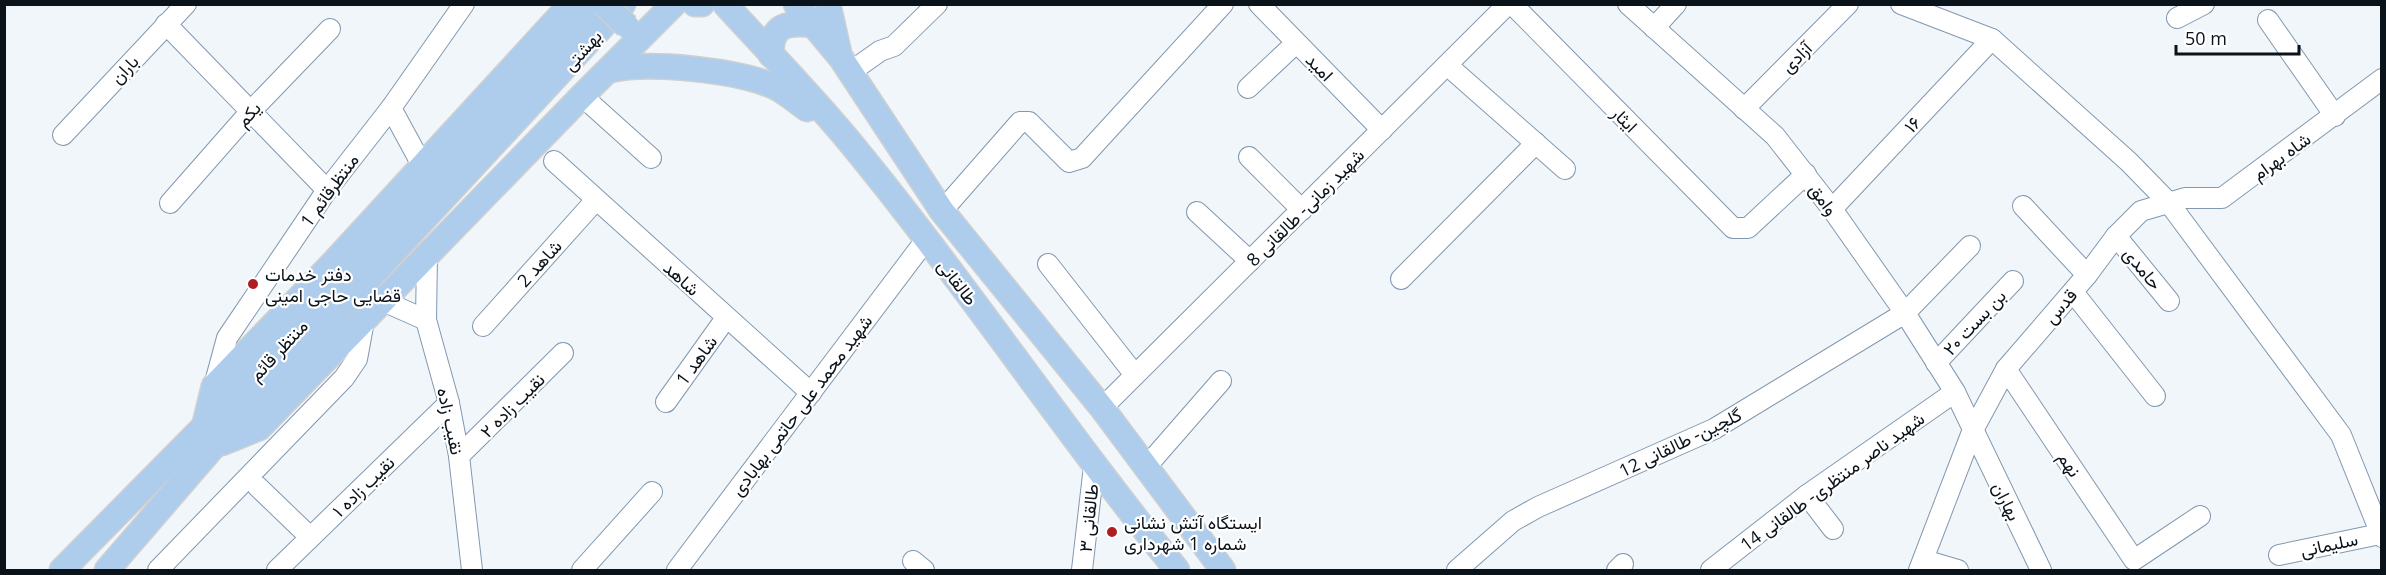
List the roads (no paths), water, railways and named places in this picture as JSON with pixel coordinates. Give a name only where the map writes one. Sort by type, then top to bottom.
[{"type":"main road","points":[[571,4],[335,261],[214,386],[209,437],[259,428],[674,4]]},
{"type":"main road","points":[[603,4],[625,15],[629,41],[616,63]]},
{"type":"main road","name":"بهشتی","points":[[563,45],[603,4]]},
{"type":"main road","points":[[695,4],[702,4]]},
{"type":"main road","name":"طالقانی","points":[[725,4],[844,135],[1094,466],[1177,570]]},
{"type":"main road","name":"طالقانی","points":[[796,4],[845,65],[942,211],[1102,408],[1223,570]]},
{"type":"main road","points":[[828,4],[845,65]]},
{"type":"main road","name":"بهشتی","points":[[541,95],[625,15]]},
{"type":"main road","points":[[771,55],[771,42],[778,30],[792,23],[813,25]]},
{"type":"main road","name":"منتظر قائم","points":[[107,570],[209,437],[563,45]]},
{"type":"main road","points":[[616,63],[732,73],[775,86],[844,135]]},
{"type":"main road","name":"منتظر قائم","points":[[62,570],[209,437],[541,95]]},
{"type":"street","name":"باران","points":[[63,135],[186,4]]},
{"type":"street","name":"منتظرقائم 1","points":[[214,386],[227,338],[327,190],[391,108],[464,4]]},
{"type":"street","points":[[845,65],[894,46],[937,4]]},
{"type":"street","points":[[942,211],[1020,122],[1029,122],[1069,162],[1082,158],[1223,4]]},
{"type":"street","name":"امید","points":[[1259,4],[1382,130]]},
{"type":"street","name":"شهید زمانی- طالقانی 8","points":[[1102,408],[1510,4]]},
{"type":"street","name":"ایثار","points":[[1510,4],[1733,228],[1741,230],[1748,228],[1806,174]]},
{"type":"street","name":"وامق","points":[[1628,4],[1775,136],[1806,174],[1905,313],[1955,392],[1972,432]]},
{"type":"street","points":[[1654,28],[1676,4]]},
{"type":"street","name":"آزادی","points":[[1744,110],[1848,4]]},
{"type":"street","points":[[1901,4],[1992,39],[2129,162],[2169,203],[2341,435],[2381,535]]},
{"type":"street","points":[[2177,18],[2204,4]]},
{"type":"street","points":[[2268,20],[2335,116]]},
{"type":"street","points":[[166,24],[327,190]]},
{"type":"street","name":"یکم","points":[[170,203],[250,112],[330,29]]},
{"type":"street","name":"۱۶","points":[[1832,209],[1992,39]]},
{"type":"street","points":[[1248,88],[1296,43]]},
{"type":"street","points":[[1447,65],[1565,170]]},
{"type":"street","name":"شاه بهرام","points":[[2169,203],[2185,198],[2222,198],[2382,80]]},
{"type":"street","points":[[582,96],[651,158]]},
{"type":"street","points":[[391,108],[422,165]]},
{"type":"street","points":[[1401,279],[1536,143]]},
{"type":"street","points":[[1249,157],[1302,210]]},
{"type":"street","name":"شاهد","points":[[554,161],[811,393]]},
{"type":"street","name":"شاهد 2","points":[[483,326],[596,201]]},
{"type":"street","name":"قدس","points":[[1921,565],[1972,432],[2006,369],[2073,292],[2116,236],[2141,211],[2169,203]]},
{"type":"street","points":[[2023,207],[2087,275]]},
{"type":"street","points":[[1197,212],[1250,261]]},
{"type":"street","name":"حامدی","points":[[2116,236],[2169,301]]},
{"type":"street","name":"شهید محمد علی حاتمی بهابادی","points":[[677,570],[925,241]]},
{"type":"street","name":"گلچین- طالقانی 12","points":[[1460,570],[1513,521],[1538,507],[1714,429],[1905,313],[1970,246]]},
{"type":"street","name":"نقیب زاده","points":[[427,256],[426,320],[449,403],[459,456],[472,570]]},
{"type":"street","points":[[1048,264],[1135,375]]},
{"type":"street","name":"بن بست ۲۰","points":[[1936,363],[2013,280]]},
{"type":"street","points":[[2073,292],[2155,396]]},
{"type":"street","points":[[382,301],[426,320]]},
{"type":"street","name":"شاهد 1","points":[[666,402],[726,318]]},
{"type":"street","points":[[158,570],[344,378],[357,359],[364,321]]},
{"type":"street","name":"نقیب زاده ۲","points":[[459,456],[563,353]]},
{"type":"street","name":"نهم","points":[[2006,369],[2134,560],[2200,516]]},
{"type":"street","points":[[1146,467],[1221,381]]},
{"type":"street","name":"شهید ناصر منتظری- طالقانی 14","points":[[1717,568],[1807,495],[1955,392]]},
{"type":"street","name":"نقیب زاده ۱","points":[[277,570],[449,403]]},
{"type":"street","name":"بهاران","points":[[1972,432],[2041,570]]},
{"type":"street","name":"طالقانی ۳","points":[[1082,570],[1094,466]]},
{"type":"street","points":[[257,486],[310,537]]},
{"type":"street","points":[[582,570],[652,492]]},
{"type":"street","points":[[1807,495],[1833,529]]},
{"type":"street","name":"سلیمانی","points":[[2279,555],[2381,535]]},
{"type":"street","points":[[1921,565],[1958,570]]},
{"type":"place","name":"دفتر خدمات قضایی حاجی امینی","points":[[253,284]]},
{"type":"place","name":"ایستگاه آتش نشانی شماره 1 شهرداری","points":[[1112,532]]}]
